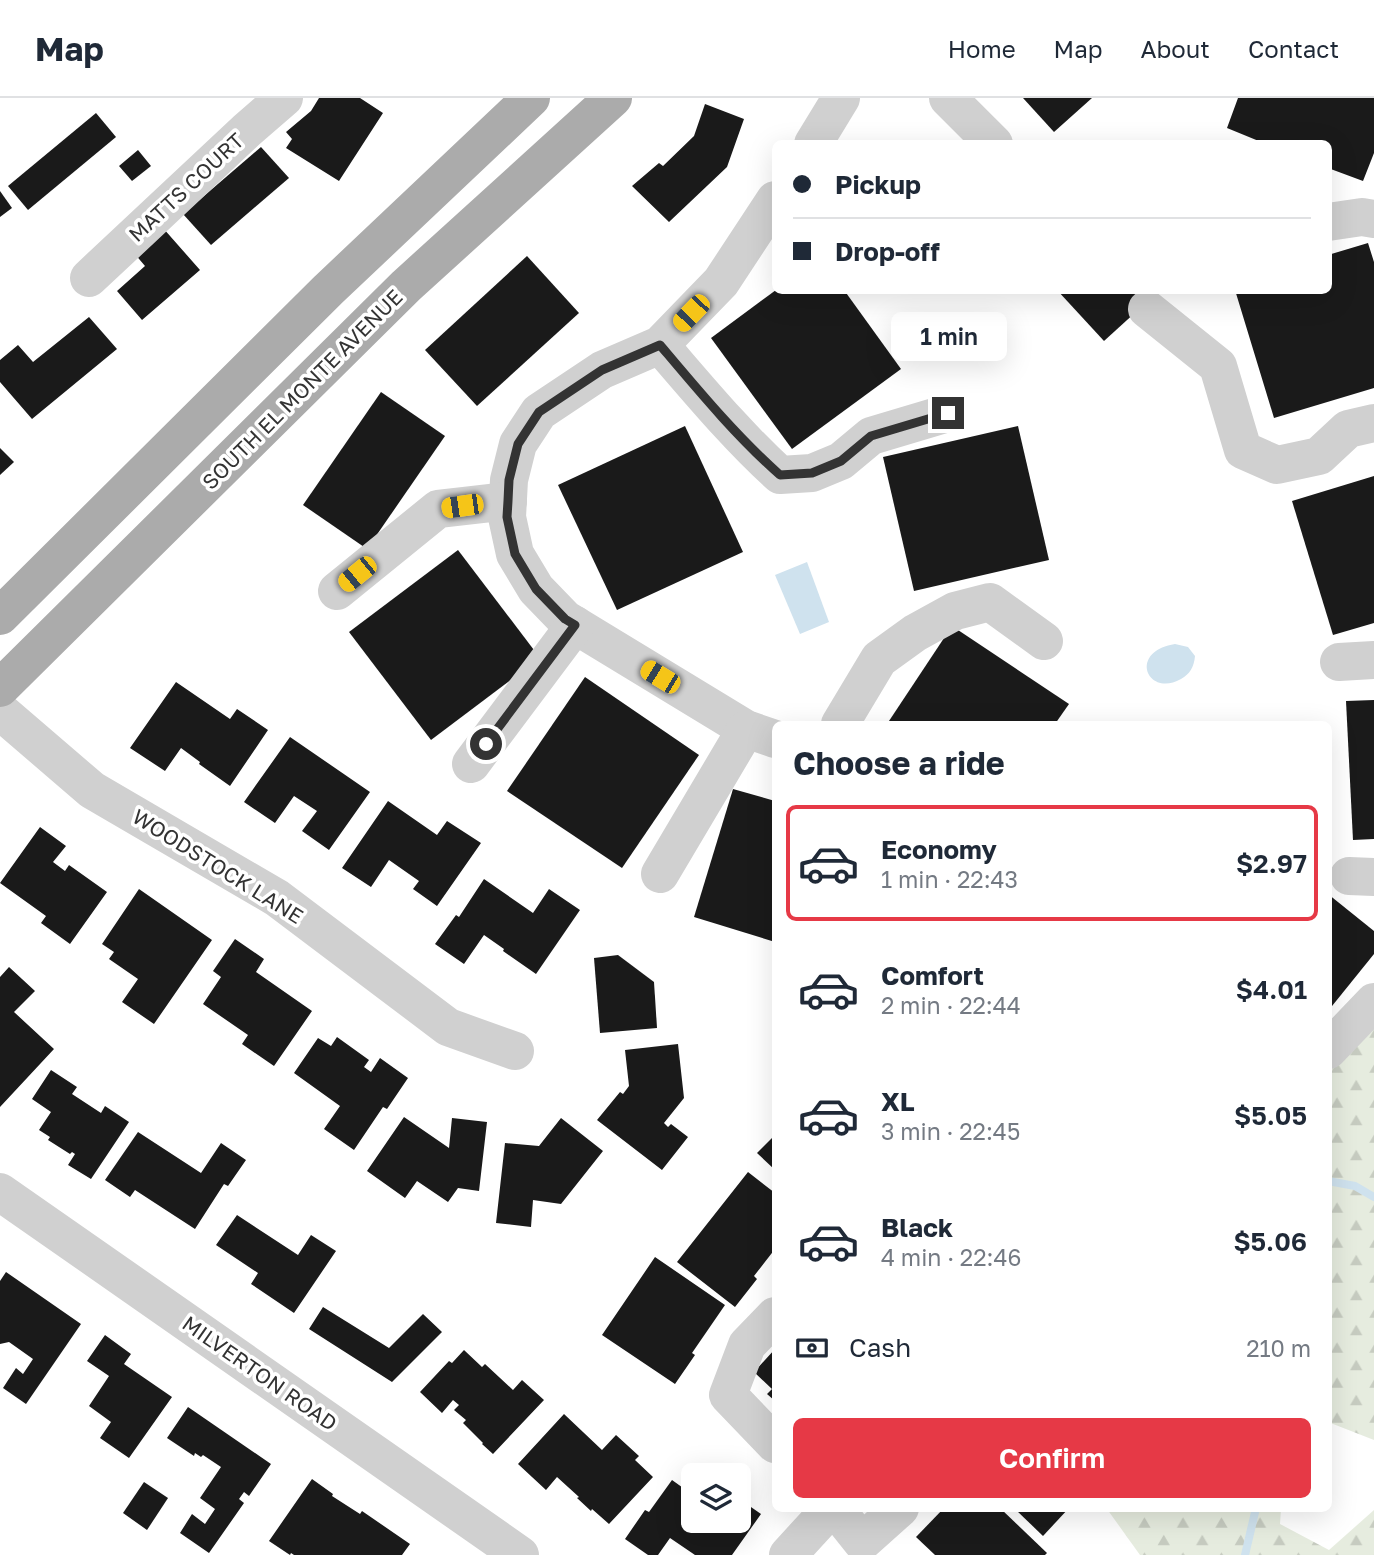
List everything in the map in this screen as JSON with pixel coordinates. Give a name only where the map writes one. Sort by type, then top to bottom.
[{"type":"main road","points":[[0,616],[328,290],[531,98]]},
{"type":"main road","name":"SOUTH EL MONTE AVENUE","points":[[0,688],[406,286],[613,98]]},
{"type":"street","name":"MATTS COURT","points":[[89,278],[284,98]]},
{"type":"street","points":[[815,140],[841,98]]},
{"type":"street","points":[[948,98],[990,140]]},
{"type":"street","points":[[660,874],[761,734],[565,619],[536,589],[515,554],[507,517],[509,480],[518,444],[539,412],[602,370],[660,345],[721,282],[772,205]]},
{"type":"street","points":[[1332,221],[1362,217],[1374,219]]},
{"type":"street","points":[[1147,309],[1232,361],[1243,450],[1277,465],[1319,456],[1348,429],[1374,423]]},
{"type":"street","points":[[660,345],[754,452],[780,475],[812,473],[841,461],[871,436],[948,413]]},
{"type":"street","points":[[337,591],[438,509],[508,501]]},
{"type":"street","points":[[842,721],[879,659],[915,633],[955,611],[990,602],[1044,641]]},
{"type":"street","points":[[471,764],[575,625]]},
{"type":"street","name":"WOODSTOCK LANE","points":[[0,711],[92,790],[277,898],[448,1027],[515,1051]]},
{"type":"street","points":[[1332,1046],[1374,1002]]},
{"type":"street","name":"MILVERTON ROAD","points":[[0,1192],[520,1555]]},
{"type":"street","points":[[772,1319],[747,1345],[728,1395],[772,1441]]},
{"type":"street","points":[[788,1555],[829,1512]]},
{"type":"street","points":[[835,1512],[856,1548],[896,1512]]},
{"type":"green space","points":[[1374,994],[1374,1440],[1332,1424],[1332,1031]]},
{"type":"green space","points":[[1374,1510],[1374,1555],[1140,1555],[1109,1512],[1281,1512],[1280,1524],[1329,1550]]},
{"type":"water","points":[[807,562],[829,622],[800,634],[775,575]]},
{"type":"water","points":[[1175,644],[1188,647],[1195,656],[1193,667],[1181,679],[1159,683],[1148,672],[1147,664],[1151,656],[1160,649]]},
{"type":"building","points":[[319,98],[360,98],[383,113],[339,181],[286,148],[292,139],[286,132],[311,111]]},
{"type":"building","points":[[1023,98],[1092,98],[1054,132]]},
{"type":"building","points":[[1238,98],[1374,98],[1374,153],[1363,181],[1332,169],[1332,140],[1256,140],[1227,128]]},
{"type":"building","points":[[705,104],[744,119],[727,167],[669,222],[632,186],[659,163],[663,166],[694,136]]},
{"type":"building","points":[[96,113],[116,137],[28,210],[8,186]]},
{"type":"building","points":[[261,147],[289,178],[211,245],[183,214]]},
{"type":"building","points":[[138,150],[151,166],[132,181],[119,166]]},
{"type":"building","points":[[0,191],[12,208],[0,217]]},
{"type":"building","points":[[163,228],[200,270],[142,320],[117,291],[145,266],[134,253]]},
{"type":"building","points":[[1368,243],[1374,262],[1374,388],[1274,418],[1236,294],[1332,294],[1332,254]]},
{"type":"building","points":[[527,256],[579,313],[477,406],[425,350]]},
{"type":"building","points":[[772,293],[847,294],[901,369],[792,449],[711,338]]},
{"type":"building","points":[[1061,294],[1156,294],[1104,341]]},
{"type":"building","points":[[89,317],[117,349],[32,419],[0,382],[0,360],[18,345],[33,362]]},
{"type":"building","points":[[381,392],[445,436],[367,549],[303,505]]},
{"type":"building","points":[[685,426],[743,552],[617,610],[558,485]]},
{"type":"building","points":[[1018,426],[1049,560],[914,591],[883,457]]},
{"type":"building","points":[[0,448],[14,462],[0,475]]},
{"type":"building","points":[[1374,476],[1374,623],[1333,635],[1292,501]]},
{"type":"building","points":[[458,550],[540,658],[431,740],[349,632]]},
{"type":"building","points":[[952,626],[1069,704],[1057,721],[889,721]]},
{"type":"building","points":[[585,677],[699,755],[622,868],[507,791]]},
{"type":"building","points":[[176,682],[230,719],[237,709],[268,730],[230,786],[181,748],[165,771],[130,748]]},
{"type":"building","points":[[1374,700],[1374,839],[1353,840],[1346,701]]},
{"type":"building","points":[[290,737],[370,792],[329,850],[302,831],[317,811],[294,796],[275,823],[244,802]]},
{"type":"building","points":[[733,789],[772,800],[772,941],[694,917]]},
{"type":"building","points":[[388,801],[437,835],[447,821],[481,843],[437,906],[413,889],[419,881],[389,860],[371,887],[342,868]]},
{"type":"building","points":[[40,827],[66,846],[53,862],[65,871],[69,865],[107,892],[70,944],[41,923],[46,916],[0,883]]},
{"type":"building","points":[[484,879],[533,913],[549,889],[580,910],[536,974],[484,935],[464,964],[435,944],[456,915],[459,917]]},
{"type":"building","points":[[139,889],[212,940],[154,1024],[122,1002],[138,979],[109,959],[114,952],[102,944]]},
{"type":"building","points":[[1332,897],[1374,931],[1374,954],[1332,1006]]},
{"type":"building","points":[[235,939],[264,959],[256,972],[312,1011],[274,1066],[242,1044],[248,1035],[203,1004],[221,977],[213,971]]},
{"type":"building","points":[[618,955],[654,982],[657,1028],[600,1033],[594,958]]},
{"type":"building","points":[[9,967],[35,991],[14,1012],[54,1049],[0,1107],[0,977]]},
{"type":"building","points":[[337,1037],[369,1060],[364,1067],[371,1072],[380,1058],[408,1078],[387,1109],[383,1107],[354,1150],[324,1129],[340,1106],[294,1073],[318,1038],[331,1046]]},
{"type":"building","points":[[678,1044],[684,1098],[664,1123],[668,1127],[671,1124],[688,1137],[662,1170],[597,1120],[620,1092],[623,1094],[629,1086],[625,1050]]},
{"type":"building","points":[[51,1070],[77,1087],[72,1094],[101,1113],[105,1106],[129,1122],[91,1179],[68,1165],[75,1154],[70,1154],[48,1140],[50,1137],[39,1130],[51,1112],[32,1099]]},
{"type":"building","points":[[404,1117],[449,1148],[452,1118],[487,1122],[479,1191],[458,1188],[448,1202],[417,1181],[405,1198],[367,1171]]},
{"type":"building","points":[[561,1118],[603,1151],[561,1204],[533,1200],[531,1227],[496,1223],[505,1143],[539,1146]]},
{"type":"building","points":[[138,1132],[201,1173],[221,1143],[246,1160],[228,1186],[224,1184],[195,1229],[135,1190],[130,1197],[105,1180]]},
{"type":"building","points":[[772,1138],[772,1167],[757,1153]]},
{"type":"building","points":[[748,1172],[772,1191],[772,1253],[754,1276],[757,1279],[735,1307],[677,1262]]},
{"type":"building","points":[[237,1215],[298,1255],[311,1235],[336,1251],[294,1313],[251,1284],[258,1273],[216,1245]]},
{"type":"building","points":[[655,1257],[725,1305],[692,1353],[695,1355],[675,1384],[602,1335]]},
{"type":"building","points":[[6,1272],[81,1324],[26,1404],[3,1388],[16,1368],[23,1374],[33,1359],[9,1342],[0,1344],[0,1281]]},
{"type":"building","points":[[323,1307],[389,1348],[423,1314],[442,1332],[392,1382],[309,1329]]},
{"type":"building","points":[[105,1335],[131,1354],[124,1364],[172,1397],[129,1458],[100,1438],[111,1422],[89,1406],[109,1376],[87,1361]]},
{"type":"building","points":[[464,1350],[482,1367],[485,1364],[513,1390],[522,1380],[544,1400],[493,1454],[463,1423],[466,1420],[454,1410],[459,1405],[453,1400],[442,1413],[420,1392],[449,1361],[452,1363]]},
{"type":"building","points":[[772,1352],[772,1389],[754,1372]]},
{"type":"building","points":[[188,1407],[271,1464],[249,1496],[244,1492],[239,1499],[244,1503],[209,1553],[180,1533],[192,1514],[205,1524],[215,1509],[200,1498],[221,1467],[203,1455],[201,1457],[195,1453],[194,1456],[167,1438]]},
{"type":"building","points":[[564,1414],[602,1450],[616,1435],[639,1456],[635,1460],[653,1477],[609,1524],[592,1509],[591,1511],[557,1477],[546,1490],[518,1464]]},
{"type":"building","points":[[312,1479],[333,1494],[332,1496],[360,1514],[362,1511],[410,1544],[402,1555],[290,1555],[269,1541]]},
{"type":"building","points":[[672,1480],[681,1486],[681,1533],[748,1533],[732,1555],[695,1555],[670,1538],[658,1555],[648,1555],[625,1539],[645,1510],[649,1512]]},
{"type":"building","points":[[144,1482],[168,1498],[147,1530],[123,1513]]},
{"type":"building","points":[[751,1507],[761,1514],[751,1528]]},
{"type":"building","points":[[940,1512],[1004,1512],[1047,1553],[935,1555],[916,1537]]},
{"type":"building","points":[[1018,1512],[1065,1512],[1043,1536]]},
{"type":"waterway","points":[[1332,1182],[1355,1186],[1374,1197]]},
{"type":"waterway","points":[[1245,1555],[1255,1512]]},
{"type":"route","points":[[486,744],[575,625],[565,619],[536,589],[515,554],[507,517],[509,480],[518,444],[539,412],[602,370],[660,345],[754,452],[780,475],[812,473],[841,461],[871,436],[948,413]]}]
